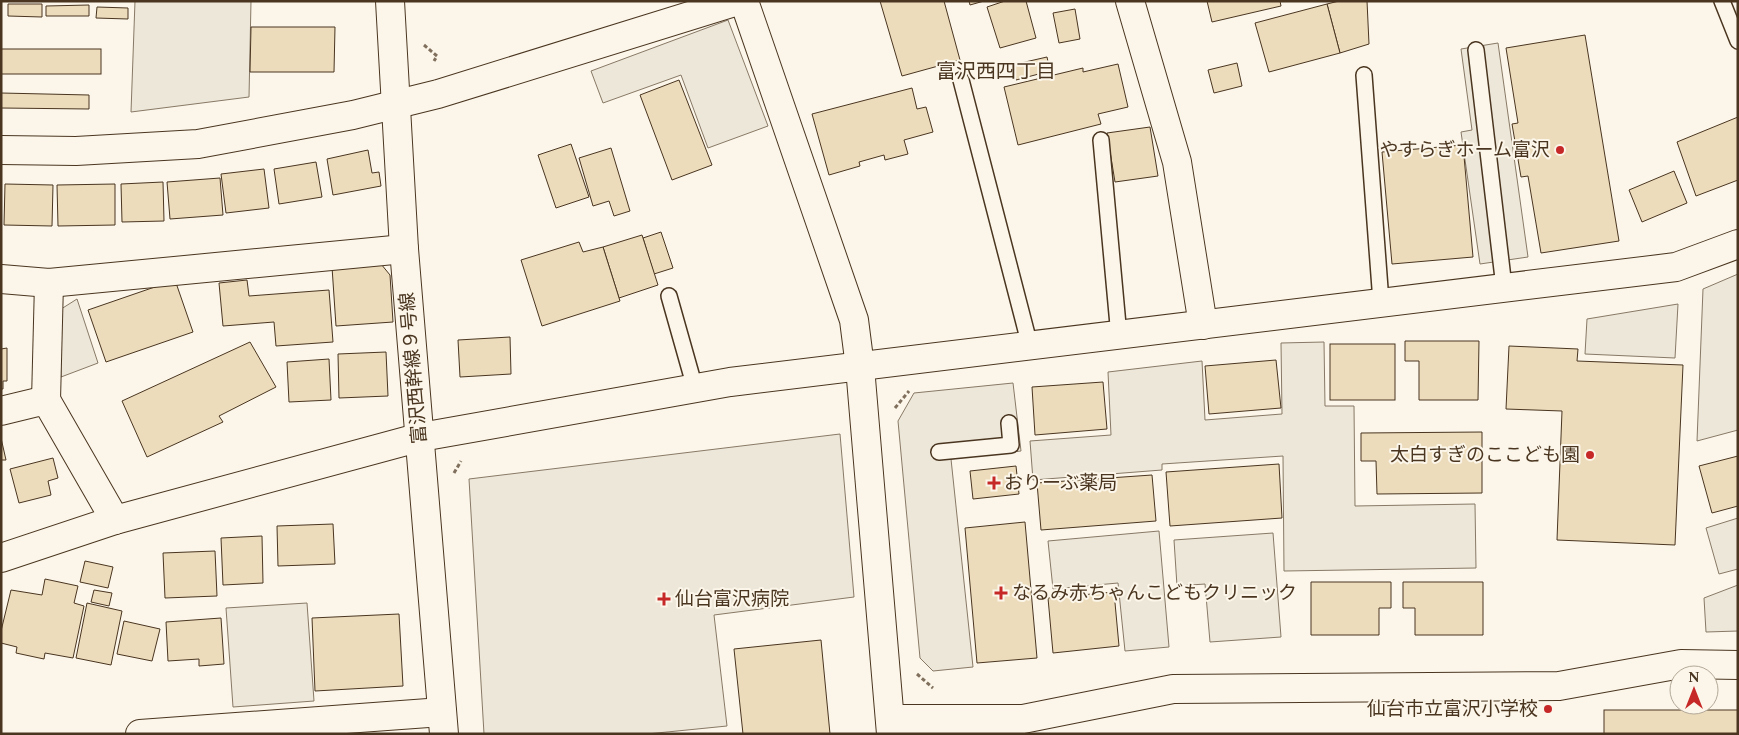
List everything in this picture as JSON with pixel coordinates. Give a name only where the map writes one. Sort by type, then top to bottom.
[{"type":"street","name":"富沢西幹線９号線","points":[[390,1],[404,249],[421,437],[443,723]]},
{"type":"street","points":[[1,150],[76,151],[198,144],[395,106],[738,1]]},
{"type":"street","points":[[744,1],[854,320],[860,367],[890,726],[1023,719],[1173,688],[1559,686],[1681,664],[1738,665]]},
{"type":"street","points":[[1130,1],[1177,162],[1203,325]]},
{"type":"street","points":[[1,558],[115,520],[421,437],[695,388],[1676,267],[1738,244]]},
{"type":"street","points":[[1,279],[49,283],[404,249]]},
{"type":"street","points":[[49,283],[46,400],[115,520]]},
{"type":"street","points":[[1,411],[46,400]]},
{"type":"street","points":[[140,734],[443,723]]},
{"type":"lane","points":[[1722,1],[1738,40]]},
{"type":"lane","points":[[1476,50],[1504,287]]},
{"type":"lane","points":[[1364,75],[1381,302]]},
{"type":"lane","points":[[961,80],[1030,346]]},
{"type":"lane","points":[[1101,140],[1119,336]]},
{"type":"lane","points":[[668,296],[695,388]]},
{"type":"lane","points":[[939,452],[1011,445],[1009,423]]},
{"type":"path","points":[[891,414],[913,386]]},
{"type":"path","points":[[911,668],[936,690]]},
{"type":"shaded area","points":[[135,1],[251,1],[249,97],[131,112]]},
{"type":"shaded area","points":[[728,20],[768,126],[708,148],[681,75],[603,103],[591,71]]},
{"type":"shaded area","points":[[1498,43],[1528,257],[1480,264],[1461,132],[1472,130],[1461,49]]},
{"type":"shaded area","points":[[1738,274],[1738,430],[1697,441],[1703,289]]},
{"type":"shaded area","points":[[77,299],[98,363],[61,377],[58,311]]},
{"type":"shaded area","points":[[1678,304],[1675,358],[1585,354],[1587,319]]},
{"type":"shaded area","points":[[1324,342],[1325,406],[1354,406],[1355,506],[1475,504],[1476,568],[1284,571],[1283,456],[1162,464],[1162,470],[1033,480],[1030,441],[1111,435],[1108,372],[1202,361],[1205,420],[1282,414],[1281,343]]},
{"type":"shaded area","points":[[1013,383],[1021,451],[951,459],[973,667],[933,671],[920,658],[898,421],[914,393]]},
{"type":"shaded area","name":"仙台富沢病院","points":[[840,434],[854,597],[714,615],[727,726],[647,734],[484,734],[469,479]]},
{"type":"shaded area","points":[[1738,518],[1738,569],[1719,574],[1706,528]]},
{"type":"shaded area","points":[[1159,531],[1169,647],[1125,651],[1118,583],[1053,589],[1048,541]]},
{"type":"shaded area","points":[[1273,533],[1281,637],[1210,642],[1205,584],[1177,586],[1174,540]]},
{"type":"shaded area","points":[[1738,585],[1738,631],[1706,632],[1704,598]]},
{"type":"shaded area","points":[[307,603],[314,701],[233,707],[226,608]]},
{"type":"building","points":[[880,1],[944,1],[960,60],[902,76]]},
{"type":"building","points":[[969,1],[984,1],[970,5]]},
{"type":"building","points":[[1005,1],[1026,1],[1036,38],[1000,48],[987,7]]},
{"type":"building","points":[[1207,1],[1280,1],[1281,6],[1212,22]]},
{"type":"building","points":[[1339,1],[1367,1],[1369,44],[1340,53],[1327,4]]},
{"type":"building","points":[[8,4],[42,4],[42,17],[8,16]]},
{"type":"building","points":[[1327,4],[1340,53],[1269,72],[1255,23]]},
{"type":"building","points":[[89,5],[89,16],[46,16],[46,6]]},
{"type":"building","points":[[97,7],[128,8],[128,19],[96,18]]},
{"type":"building","points":[[1075,9],[1080,39],[1059,43],[1053,13]]},
{"type":"building","points":[[251,27],[335,27],[334,72],[250,72]]},
{"type":"building","name":"やすらぎホーム富沢","points":[[1585,35],[1619,241],[1541,253],[1528,176],[1521,177],[1512,124],[1518,123],[1506,48]]},
{"type":"building","points":[[1,49],[101,49],[101,74],[1,74]]},
{"type":"building","points":[[1047,57],[1050,71],[1016,80],[1012,65]]},
{"type":"building","points":[[1237,63],[1242,86],[1214,93],[1208,70]]},
{"type":"building","points":[[1118,64],[1128,107],[1098,114],[1101,124],[1018,145],[1004,87],[1083,68],[1083,72]]},
{"type":"building","points":[[679,80],[712,165],[672,180],[640,95]]},
{"type":"building","points":[[912,88],[917,109],[926,107],[933,132],[904,140],[908,154],[885,160],[884,155],[859,162],[860,166],[829,175],[812,114]]},
{"type":"building","points":[[1,93],[89,95],[89,109],[1,108]]},
{"type":"building","points":[[1738,117],[1738,180],[1696,196],[1677,142]]},
{"type":"building","points":[[1150,127],[1158,176],[1115,182],[1107,133]]},
{"type":"building","points":[[571,144],[589,197],[556,208],[538,155]]},
{"type":"building","name":"やすらぎホーム富沢","points":[[1463,145],[1473,257],[1392,264],[1382,152]]},
{"type":"building","points":[[611,148],[630,211],[614,216],[609,201],[593,206],[579,158]]},
{"type":"building","points":[[368,150],[372,173],[379,172],[381,186],[333,195],[327,159]]},
{"type":"building","points":[[316,162],[322,197],[279,204],[274,169]]},
{"type":"building","points":[[264,169],[269,208],[226,213],[221,174]]},
{"type":"building","points":[[1674,171],[1687,203],[1642,222],[1629,190]]},
{"type":"building","points":[[220,178],[223,215],[170,219],[167,182]]},
{"type":"building","points":[[163,182],[164,221],[122,222],[121,184]]},
{"type":"building","points":[[5,184],[53,185],[52,226],[4,225]]},
{"type":"building","points":[[115,184],[115,225],[58,226],[57,185]]},
{"type":"building","points":[[661,232],[673,268],[654,274],[643,238]]},
{"type":"building","points":[[642,235],[658,285],[619,298],[603,247]]},
{"type":"building","points":[[579,242],[583,252],[603,247],[620,301],[542,326],[521,260]]},
{"type":"building","points":[[381,264],[390,275],[393,322],[336,326],[332,267]]},
{"type":"building","points":[[175,280],[193,332],[106,362],[88,310]]},
{"type":"building","points":[[247,280],[249,296],[329,290],[333,342],[276,346],[274,322],[223,326],[219,283]]},
{"type":"building","points":[[510,337],[511,374],[460,377],[458,340]]},
{"type":"building","points":[[1405,341],[1479,341],[1478,400],[1419,400],[1419,361],[1405,361]]},
{"type":"building","points":[[250,342],[276,387],[219,416],[223,422],[147,457],[122,401]]},
{"type":"building","points":[[1330,344],[1395,344],[1395,400],[1330,400]]},
{"type":"building","points":[[1509,346],[1578,349],[1577,361],[1683,365],[1675,545],[1557,540],[1562,411],[1506,409]]},
{"type":"building","points":[[7,348],[7,381],[3,381],[3,389],[1,389],[1,349]]},
{"type":"building","points":[[386,352],[388,396],[339,398],[338,354]]},
{"type":"building","points":[[329,359],[331,400],[289,402],[287,362]]},
{"type":"building","points":[[1276,360],[1281,408],[1209,414],[1205,366]]},
{"type":"building","points":[[1103,382],[1107,429],[1035,435],[1032,387]]},
{"type":"building","points":[[1482,432],[1482,493],[1377,494],[1376,461],[1361,461],[1361,433]]},
{"type":"building","points":[[1,438],[6,460],[1,460]]},
{"type":"building","points":[[1738,456],[1738,506],[1712,513],[1699,466]]},
{"type":"building","points":[[53,458],[58,478],[48,481],[51,495],[19,503],[10,469]]},
{"type":"building","points":[[1279,464],[1282,518],[1170,526],[1166,472]]},
{"type":"building","name":"おりーぶ薬局","points":[[1016,466],[1019,494],[973,499],[970,471]]},
{"type":"building","points":[[1152,475],[1156,521],[1041,530],[1037,483]]},
{"type":"building","name":"なるみ赤ちゃんこどもクリニック","points":[[1025,522],[1037,658],[977,663],[965,528]]},
{"type":"building","points":[[333,524],[335,564],[278,566],[277,526]]},
{"type":"building","points":[[262,536],[263,583],[223,585],[221,538]]},
{"type":"building","points":[[215,551],[217,596],[165,598],[163,553]]},
{"type":"building","points":[[85,561],[113,567],[108,588],[80,582]]},
{"type":"building","points":[[45,579],[78,586],[74,603],[84,606],[73,658],[45,653],[44,659],[16,653],[17,647],[1,643],[1,631],[11,590],[42,595]]},
{"type":"building","points":[[1311,582],[1391,582],[1391,608],[1379,608],[1379,635],[1311,635]]},
{"type":"building","points":[[1403,582],[1483,582],[1483,635],[1415,635],[1415,608],[1403,608]]},
{"type":"building","points":[[94,590],[112,593],[109,606],[91,602]]},
{"type":"building","points":[[1114,592],[1119,646],[1053,653],[1048,598]]},
{"type":"building","points":[[87,603],[122,611],[111,665],[76,658]]},
{"type":"building","points":[[399,614],[403,686],[315,691],[312,618]]},
{"type":"building","points":[[221,618],[224,664],[199,666],[199,659],[168,661],[166,622]]},
{"type":"building","points":[[124,621],[160,629],[152,661],[117,654]]},
{"type":"building","points":[[821,640],[830,734],[743,734],[734,649]]},
{"type":"building","points":[[1604,710],[1669,710],[1669,715],[1719,715],[1719,710],[1738,710],[1738,734],[1604,734]]},
{"type":"place","name":"やすらぎホーム富沢","points":[[1560,150]]},
{"type":"place","name":"太白すぎのここども園","points":[[1590,455]]},
{"type":"place","name":"おりーぶ薬局","points":[[994,483]]},
{"type":"place","name":"なるみ赤ちゃんこどもクリニック","points":[[1001,593]]},
{"type":"place","name":"仙台富沢病院","points":[[664,599]]},
{"type":"place","name":"仙台市立富沢小学校","points":[[1548,709]]},
{"type":"district","name":"富沢西四丁目","points":[[996,72]]}]
